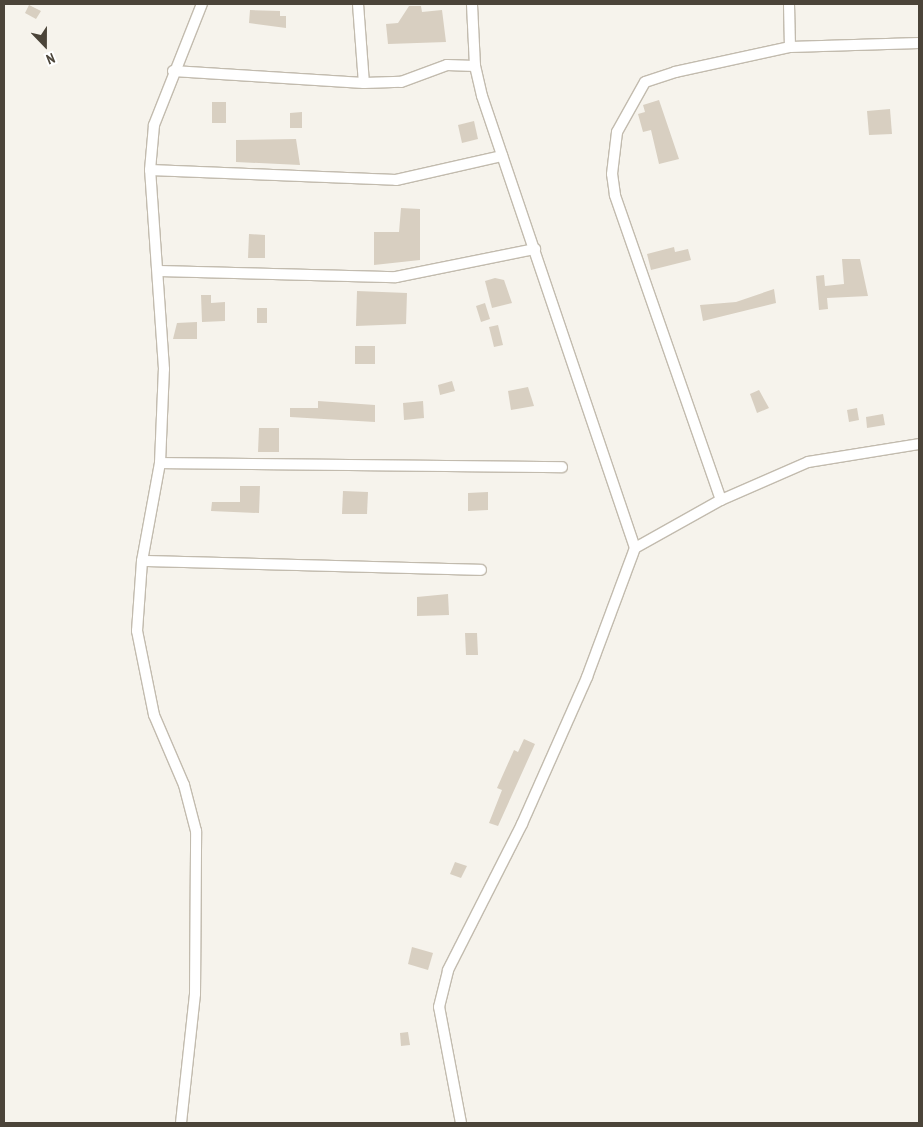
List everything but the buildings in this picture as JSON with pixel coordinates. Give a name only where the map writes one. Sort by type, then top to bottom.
[{"type":"street","points":[[181,1123],[195,994],[196,831],[184,785],[154,715],[137,631],[142,560],[160,463],[164,369],[159,271],[150,170],[154,125],[173,71],[202,4]]},
{"type":"street","points":[[358,4],[364,83]]},
{"type":"street","points":[[461,1123],[439,1007],[448,970],[522,824],[588,677],[636,548],[502,156],[475,66],[472,4]]},
{"type":"street","points":[[788,4],[790,47]]},
{"type":"street","points":[[721,500],[616,195],[616,139],[631,100],[645,82],[790,47],[919,43]]},
{"type":"street","points":[[173,71],[364,83],[401,82],[447,65],[475,66]]},
{"type":"street","points":[[150,170],[396,180],[502,156]]},
{"type":"street","points":[[159,271],[396,277],[535,249]]},
{"type":"street","points":[[636,548],[721,500],[808,462],[919,444]]},
{"type":"street","points":[[160,463],[259,467],[562,467]]},
{"type":"street","points":[[142,560],[481,570]]}]
